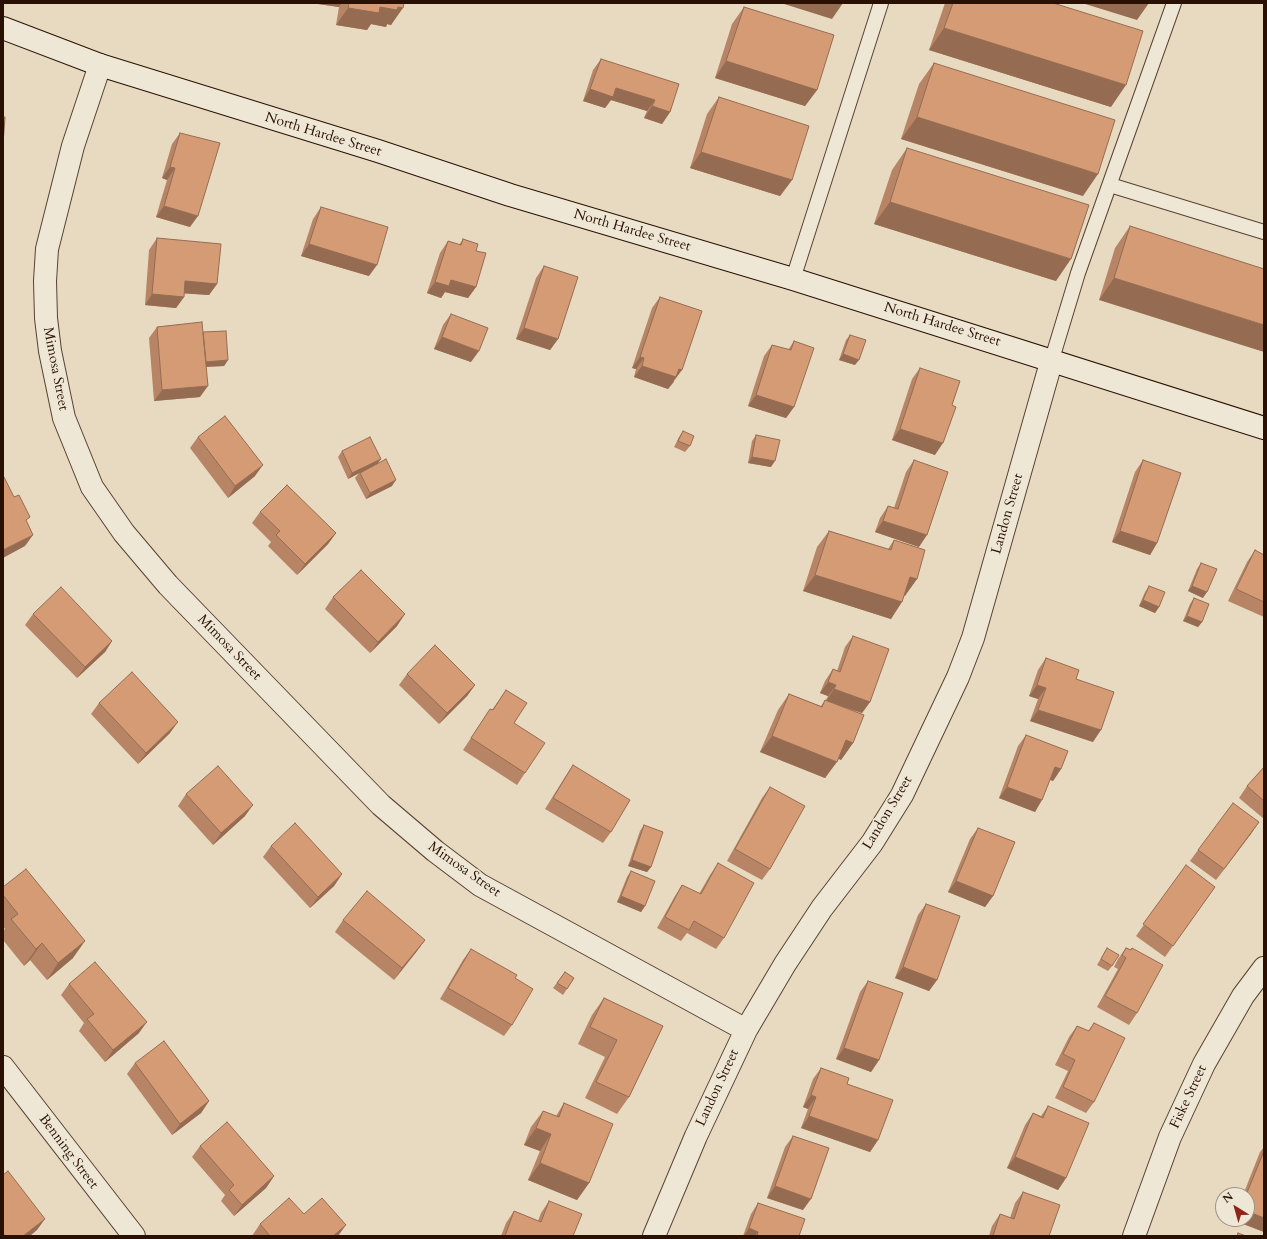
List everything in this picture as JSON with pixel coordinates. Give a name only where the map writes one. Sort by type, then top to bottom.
[{"type":"street","name":"North Hardee Street","points":[[3,28],[100,65],[378,151],[510,195],[793,279],[1052,359],[1264,428]]},
{"type":"street","name":"Mimosa Street","points":[[100,65],[70,161],[47,249],[44,281],[50,351],[64,418],[76,451],[96,492],[124,533],[168,585],[381,805],[435,851],[480,885],[746,1030]]},
{"type":"street","name":"Landon Street","points":[[654,1236],[696,1136],[746,1030],[785,964],[822,908],[872,843],[902,795],[958,677],[975,630],[1052,359]]},
{"type":"street","name":"Fiske Street","points":[[1134,1236],[1170,1137],[1204,1064],[1243,996],[1264,968]]},
{"type":"street","name":"Benning Street","points":[[3,1067],[134,1236]]},
{"type":"lane","points":[[793,279],[881,3]]},
{"type":"lane","points":[[1052,359],[1078,274],[1174,3]]},
{"type":"lane","points":[[1110,185],[1264,232]]},
{"type":"building","points":[[349,3],[404,3],[403,8],[398,7],[397,10],[380,7],[379,13],[348,8]]},
{"type":"building","points":[[953,3],[1053,3],[1143,31],[1126,85],[944,28]]},
{"type":"building","points":[[744,7],[834,35],[817,90],[726,61]]},
{"type":"building","points":[[601,59],[679,84],[670,112],[652,106],[655,100],[616,88],[613,97],[590,89]]},
{"type":"building","points":[[934,63],[1115,120],[1098,174],[917,117]]},
{"type":"building","points":[[719,97],[809,126],[792,180],[701,152]]},
{"type":"building","points":[[3,117],[5,117],[3,144]]},
{"type":"building","points":[[180,133],[220,143],[198,216],[164,206],[175,168],[170,167]]},
{"type":"building","points":[[907,148],[1089,205],[1071,259],[890,202]]},
{"type":"building","points":[[321,207],[388,227],[377,265],[309,244]]},
{"type":"building","points":[[1130,226],[1264,269],[1264,325],[1114,278]]},
{"type":"building","points":[[157,238],[221,244],[217,284],[185,281],[184,297],[152,294]]},
{"type":"building","points":[[463,239],[478,244],[476,251],[486,253],[476,287],[451,280],[449,286],[435,282],[448,241],[461,245]]},
{"type":"building","points":[[544,266],[578,277],[558,339],[524,328]]},
{"type":"building","points":[[660,297],[702,311],[682,370],[679,369],[676,377],[642,366],[644,358],[640,357]]},
{"type":"building","points":[[451,314],[488,328],[479,351],[442,337]]},
{"type":"building","points":[[202,322],[208,386],[162,390],[157,327]]},
{"type":"building","points":[[226,331],[228,360],[206,362],[203,332]]},
{"type":"building","points":[[850,335],[866,340],[859,360],[843,354]]},
{"type":"building","points":[[794,341],[814,348],[794,407],[756,395],[772,345],[791,350]]},
{"type":"building","points":[[920,368],[960,381],[952,405],[956,407],[943,443],[900,429]]},
{"type":"building","points":[[225,416],[263,465],[235,486],[198,437]]},
{"type":"building","points":[[683,431],[694,436],[690,446],[678,441]]},
{"type":"building","points":[[756,435],[780,440],[775,461],[752,457]]},
{"type":"building","points":[[370,437],[381,459],[352,473],[342,451]]},
{"type":"building","points":[[386,459],[396,480],[370,493],[360,473]]},
{"type":"building","points":[[914,460],[948,472],[927,535],[883,521],[888,506],[898,509]]},
{"type":"building","points":[[1143,460],[1181,473],[1157,543],[1120,531]]},
{"type":"building","points":[[3,477],[14,497],[19,495],[30,517],[26,520],[33,535],[3,550]]},
{"type":"building","points":[[287,485],[336,533],[305,564],[276,535],[280,531],[260,512]]},
{"type":"building","points":[[829,531],[891,550],[894,540],[925,550],[917,579],[910,577],[902,602],[815,575]]},
{"type":"building","points":[[1255,550],[1264,555],[1264,602],[1236,589]]},
{"type":"building","points":[[1201,563],[1217,569],[1207,592],[1192,586]]},
{"type":"building","points":[[361,570],[405,614],[378,642],[333,597]]},
{"type":"building","points":[[1149,586],[1165,592],[1159,607],[1143,600]]},
{"type":"building","points":[[61,587],[112,641],[85,667],[33,614]]},
{"type":"building","points":[[1194,598],[1209,604],[1202,622],[1187,616]]},
{"type":"building","points":[[853,636],[889,649],[870,702],[834,689],[836,685],[828,682],[833,669],[840,672]]},
{"type":"building","points":[[435,645],[475,685],[447,713],[407,674]]},
{"type":"building","points":[[1046,658],[1079,670],[1076,679],[1114,692],[1101,730],[1038,710],[1046,688],[1037,685]]},
{"type":"building","points":[[132,672],[178,722],[146,753],[99,703]]},
{"type":"building","points":[[506,690],[527,703],[514,723],[545,743],[525,773],[471,738],[490,709],[493,710]]},
{"type":"building","points":[[789,694],[822,707],[825,700],[864,715],[853,743],[846,740],[837,762],[772,736]]},
{"type":"building","points":[[1026,735],[1068,751],[1061,769],[1055,767],[1042,800],[1007,787]]},
{"type":"building","points":[[573,765],[630,800],[611,832],[553,798]]},
{"type":"building","points":[[218,766],[253,805],[221,833],[186,794]]},
{"type":"building","points":[[1264,767],[1264,801],[1247,786]]},
{"type":"building","points":[[770,787],[805,806],[770,869],[735,849]]},
{"type":"building","points":[[1233,803],[1259,822],[1224,869],[1198,850]]},
{"type":"building","points":[[295,823],[342,874],[318,897],[271,846]]},
{"type":"building","points":[[644,825],[663,832],[651,867],[632,860]]},
{"type":"building","points":[[978,828],[1015,842],[993,896],[956,881]]},
{"type":"building","points":[[718,863],[754,883],[724,938],[694,921],[689,930],[665,917],[682,885],[701,894]]},
{"type":"building","points":[[1186,865],[1215,887],[1173,946],[1143,924]]},
{"type":"building","points":[[26,869],[85,941],[58,963],[42,943],[36,949],[11,919],[18,914],[3,895],[3,887]]},
{"type":"building","points":[[631,871],[655,881],[645,906],[621,896]]},
{"type":"building","points":[[367,891],[425,940],[402,968],[343,920]]},
{"type":"building","points":[[926,904],[960,916],[937,980],[903,967]]},
{"type":"building","points":[[1107,948],[1119,955],[1112,966],[1101,959]]},
{"type":"building","points":[[1126,948],[1131,950],[1132,948],[1163,965],[1137,1013],[1105,996],[1126,958],[1122,955]]},
{"type":"building","points":[[471,949],[517,975],[515,978],[533,989],[512,1025],[448,988]]},
{"type":"building","points":[[95,962],[147,1022],[113,1050],[87,1019],[94,1014],[69,984]]},
{"type":"building","points":[[565,972],[574,978],[567,989],[557,983]]},
{"type":"building","points":[[868,981],[903,993],[879,1060],[844,1048]]},
{"type":"building","points":[[604,998],[663,1026],[629,1097],[596,1082],[617,1040],[590,1027]]},
{"type":"building","points":[[1094,1023],[1125,1038],[1094,1102],[1063,1087],[1075,1060],[1063,1054],[1077,1026],[1089,1031]]},
{"type":"building","points":[[164,1041],[209,1101],[180,1124],[135,1063]]},
{"type":"building","points":[[821,1068],[849,1078],[847,1084],[893,1100],[878,1140],[809,1116],[816,1097],[811,1095]]},
{"type":"building","points":[[564,1103],[613,1124],[589,1183],[540,1163],[551,1134],[536,1128],[543,1111],[559,1117]]},
{"type":"building","points":[[1048,1106],[1089,1123],[1066,1178],[1015,1157],[1033,1113],[1043,1118]]},
{"type":"building","points":[[227,1122],[274,1176],[242,1205],[229,1190],[234,1185],[200,1146]]},
{"type":"building","points":[[793,1136],[829,1148],[811,1199],[775,1186]]},
{"type":"building","points":[[1264,1151],[1264,1218],[1255,1214],[1255,1187],[1249,1187]]},
{"type":"building","points":[[8,1171],[45,1219],[23,1236],[5,1236],[3,1233],[3,1175]]},
{"type":"building","points":[[1023,1192],[1060,1205],[1049,1236],[993,1236],[1000,1214],[1014,1219]]},
{"type":"building","points":[[289,1198],[304,1214],[322,1198],[346,1225],[333,1236],[270,1236],[260,1224]]},
{"type":"building","points":[[549,1201],[582,1214],[573,1236],[505,1236],[514,1211],[541,1222]]},
{"type":"building","points":[[758,1203],[805,1219],[799,1236],[757,1236],[758,1232],[749,1228]]},
{"type":"building","points":[[1238,1233],[1246,1236],[1237,1236]]}]
